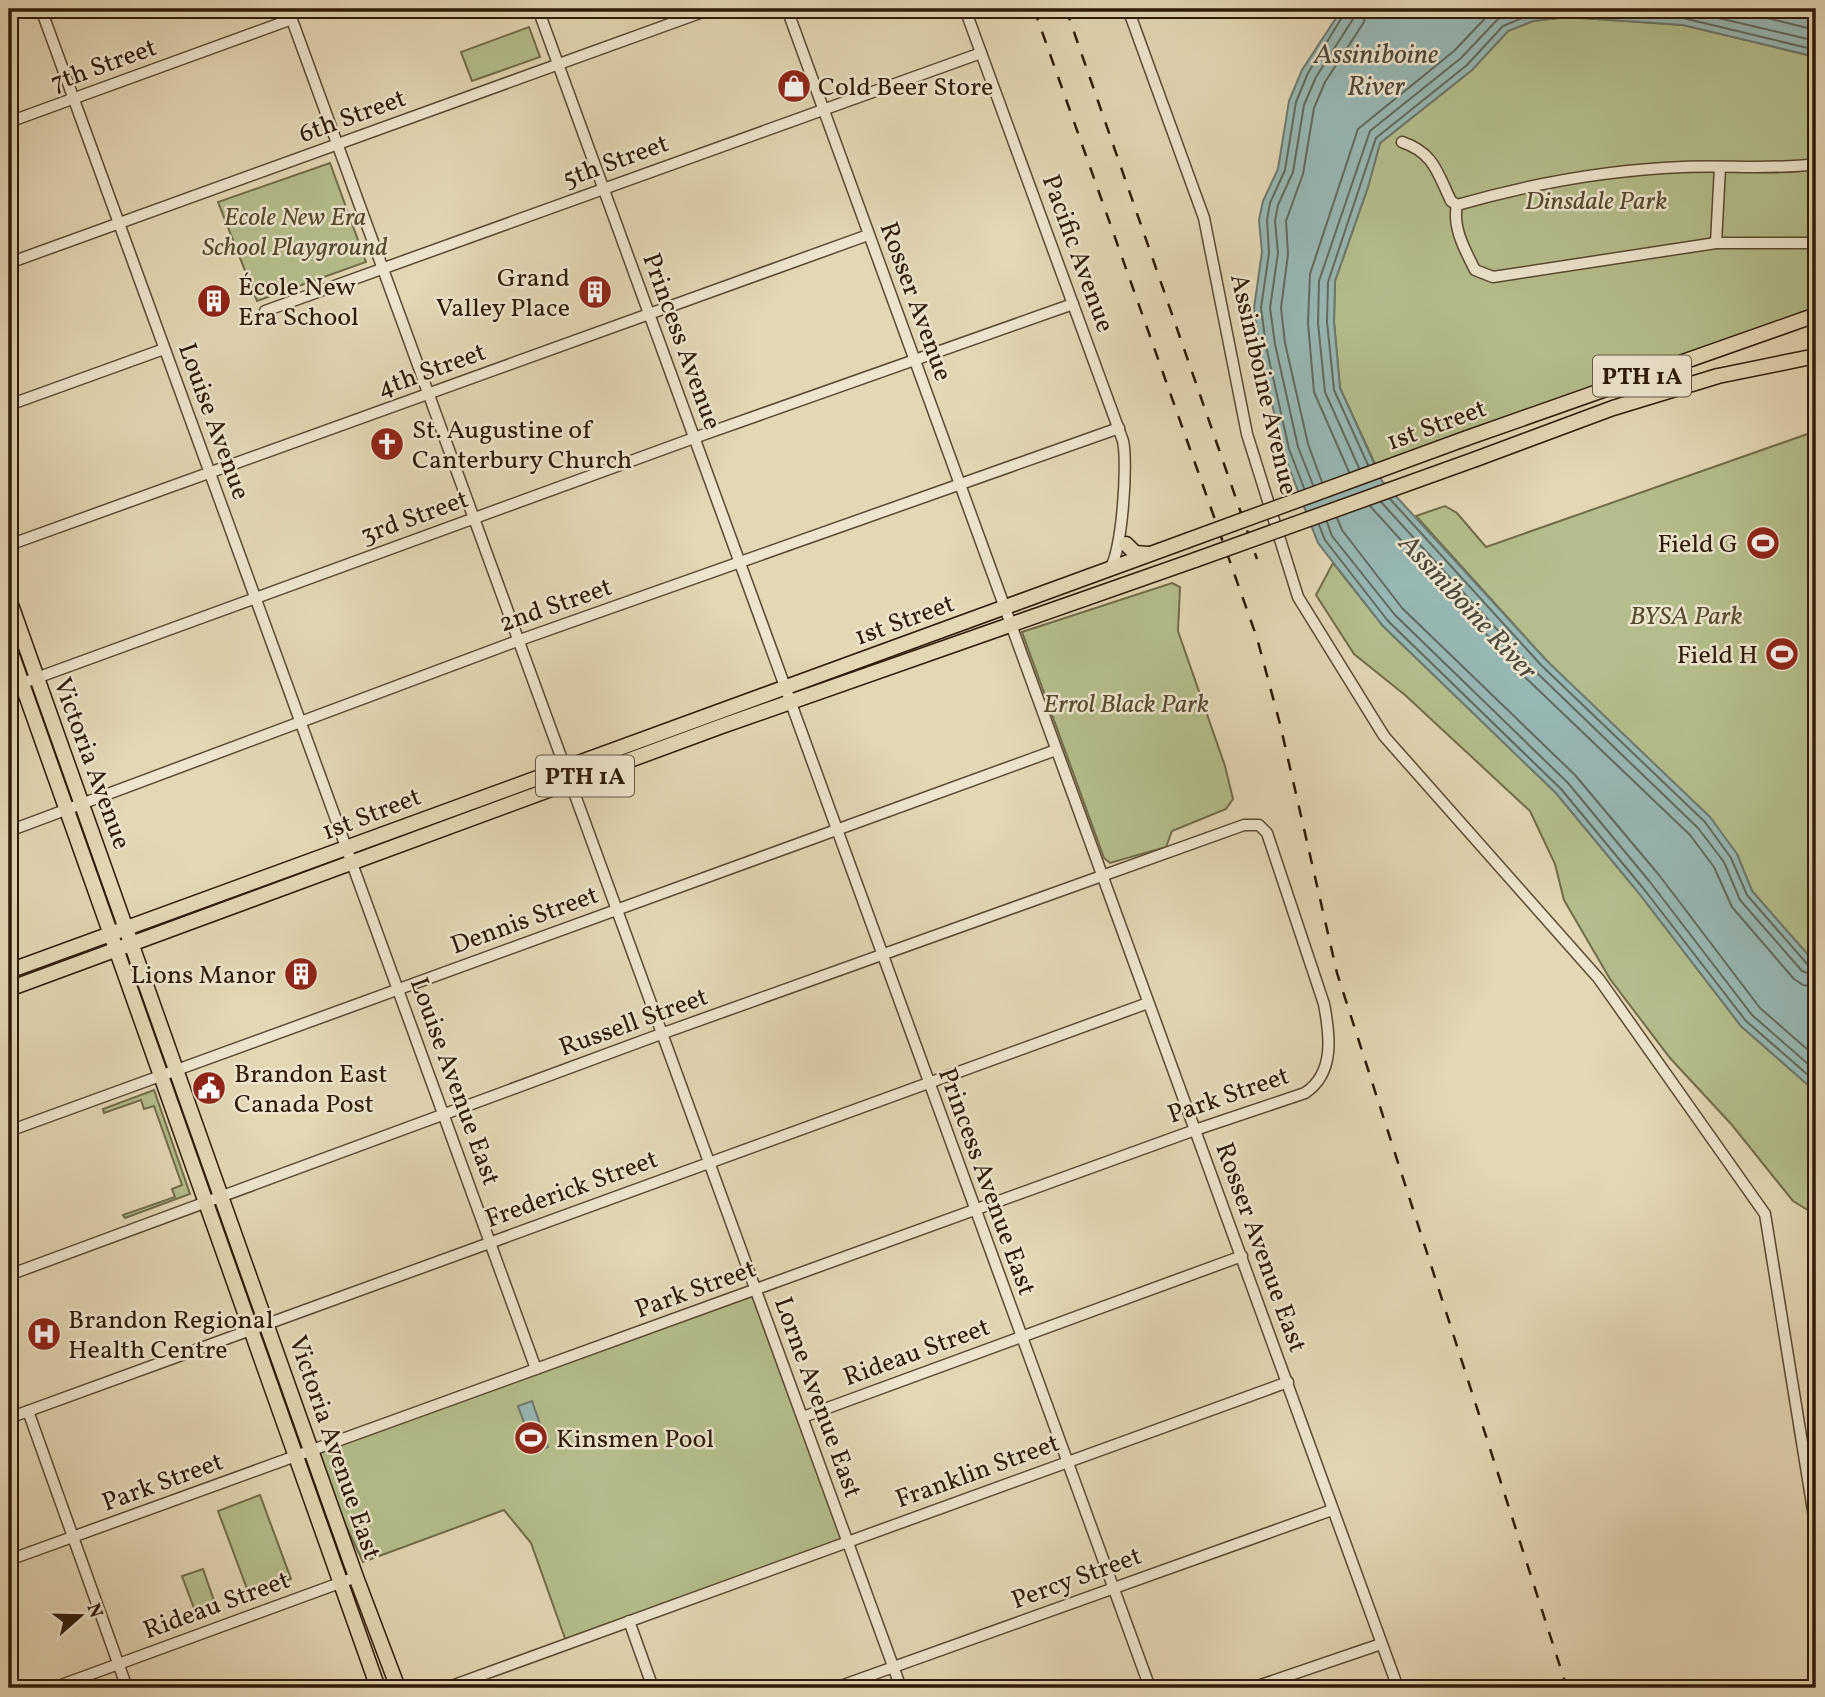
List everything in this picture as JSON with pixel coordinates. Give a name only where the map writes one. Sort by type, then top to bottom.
[{"type":"main road","name":"1st Street","points":[[9,971],[1467,438],[1816,315]]},
{"type":"main road","name":"1st Street","points":[[9,989],[569,782],[1195,560],[1613,408],[1718,376],[1816,356]]},
{"type":"main road","points":[[1126,544],[1135,553],[1157,552]]},
{"type":"main road","points":[[1057,607],[1128,575],[1131,562]]},
{"type":"main road","name":"Victoria Avenue","points":[[9,599],[132,944]]},
{"type":"main road","name":"Victoria Avenue","points":[[9,647],[15,686],[66,810],[116,950]]},
{"type":"main road","name":"Victoria Avenue East","points":[[132,944],[176,1070],[252,1329],[378,1688]]},
{"type":"main road","name":"Victoria Avenue East","points":[[116,950],[161,1075],[267,1323],[311,1452],[398,1688]]},
{"type":"street","name":"Louise Avenue","points":[[41,9],[346,849]]},
{"type":"street","name":"Princess Avenue","points":[[538,9],[785,689]]},
{"type":"street","name":"6th Street","points":[[9,263],[710,9]]},
{"type":"street","name":"Rosser Avenue","points":[[787,9],[1011,624]]},
{"type":"street","name":"Pacific Avenue","points":[[965,9],[1119,428],[1127,474],[1117,558],[1102,572]]},
{"type":"street","name":"Assiniboine Avenue","points":[[1128,9],[1204,218],[1247,434],[1298,597],[1384,736],[1599,979],[1765,1214],[1816,1529]]},
{"type":"street","name":"7th Street","points":[[9,122],[290,14]]},
{"type":"street","name":"Lorne Avenue East","points":[[290,14],[901,1688]]},
{"type":"street","name":"5th Street","points":[[265,312],[981,53]]},
{"type":"street","points":[[1402,142],[1420,148],[1429,156],[1451,201],[1457,205],[1531,184],[1654,169],[1781,169],[1816,163]]},
{"type":"street","points":[[1716,243],[1720,167]]},
{"type":"street","points":[[1457,205],[1455,215],[1464,247],[1475,270],[1493,277],[1716,243],[1816,243]]},
{"type":"street","name":"4th Street","points":[[9,545],[868,234]]},
{"type":"street","name":"3rd Street","points":[[15,686],[694,438],[1073,304]]},
{"type":"street","points":[[9,405],[164,349]]},
{"type":"street","name":"2nd Street","points":[[9,831],[517,641],[1119,428]]},
{"type":"street","name":"Pacific Avenue","points":[[1120,516],[1131,562]]},
{"type":"street","name":"Rosser Avenue East","points":[[1011,624],[1398,1688]]},
{"type":"street","name":"Princess Avenue East","points":[[785,689],[1065,1462],[1150,1688]]},
{"type":"street","name":"Dennis Street","points":[[9,1131],[1056,750]]},
{"type":"street","name":"Russell Street","points":[[9,1275],[661,1034],[1244,825],[1262,827],[1269,838]]},
{"type":"street","name":"Park Street","points":[[9,1560],[1195,1129],[1291,1098],[1314,1087],[1324,1074],[1327,1060],[1328,1028],[1324,1004],[1269,838]]},
{"type":"street","name":"Louise Avenue East","points":[[346,849],[537,1369]]},
{"type":"street","name":"Frederick Street","points":[[9,1418],[1148,1003]]},
{"type":"street","name":"Rideau Street","points":[[803,1417],[1242,1256]]},
{"type":"street","name":"Franklin Street","points":[[446,1688],[1288,1382]]},
{"type":"street","points":[[28,1411],[127,1688]]},
{"type":"street","name":"Percy Street","points":[[835,1688],[1332,1510]]},
{"type":"street","name":"Rideau Street","points":[[53,1688],[356,1577]]},
{"type":"street","points":[[629,1621],[653,1688]]},
{"type":"street","points":[[1252,1688],[1381,1644]]},
{"type":"green space","name":"Dinsdale Park","points":[[1567,17],[1683,25],[1816,57],[1816,311],[1377,468],[1340,388],[1334,322],[1335,281],[1368,187],[1380,143],[1472,70],[1508,31],[1533,21]]},
{"type":"green space","points":[[529,27],[540,57],[472,81],[461,52]]},
{"type":"green space","name":"Ecole New Era School Playground","points":[[330,163],[366,262],[257,301],[218,202]]},
{"type":"green space","name":"BYSA Park","points":[[1816,431],[1816,964],[1752,891],[1737,854],[1546,660],[1416,516],[1445,506],[1457,513],[1486,547]]},
{"type":"green space","points":[[1333,563],[1383,626],[1556,793],[1638,892],[1741,1026],[1816,1092],[1816,1215],[1793,1201],[1732,1125],[1670,1058],[1610,979],[1564,900],[1555,864],[1530,811],[1405,695],[1354,654],[1316,595]]},
{"type":"green space","name":"Errol Black Park","points":[[1172,583],[1180,587],[1178,631],[1225,766],[1233,799],[1226,809],[1172,831],[1166,847],[1110,863],[1104,858],[1022,632]]},
{"type":"green space","points":[[154,1090],[190,1194],[125,1218],[123,1215],[175,1197],[172,1189],[182,1185],[154,1106],[144,1109],[141,1100],[104,1113],[103,1109]]},
{"type":"green space","points":[[756,1290],[847,1541],[567,1644],[531,1543],[504,1510],[363,1562],[311,1452]]},
{"type":"green space","points":[[260,1495],[291,1579],[249,1594],[218,1511]]},
{"type":"green space","points":[[203,1569],[218,1612],[198,1619],[182,1576]]},
{"type":"water","name":"Assiniboine River","points":[[1342,9],[1816,9],[1816,57],[1683,25],[1567,17],[1533,21],[1508,31],[1472,70],[1380,143],[1368,187],[1335,281],[1334,322],[1340,388],[1382,481],[1546,660],[1710,817],[1737,854],[1752,891],[1816,964],[1816,1092],[1741,1026],[1638,892],[1556,793],[1383,626],[1318,543],[1283,452],[1259,347],[1254,308],[1262,252],[1259,220],[1263,201],[1278,169],[1289,101],[1302,70]]},
{"type":"water","points":[[532,1401],[548,1447],[535,1452],[518,1406]]},
{"type":"railway","points":[[1034,9],[1257,638],[1280,724],[1337,973],[1567,1688]]},
{"type":"railway","points":[[1066,9],[1257,559]]},
{"type":"place","name":"Cold Beer Store","points":[[794,86]]},
{"type":"place","name":"Grand Valley Place","points":[[595,292]]},
{"type":"place","name":"École New Era School","points":[[214,301]]},
{"type":"place","name":"St. Augustine of Canterbury Church","points":[[387,444]]},
{"type":"place","name":"Field G","points":[[1763,543]]},
{"type":"place","name":"Field H","points":[[1782,654]]},
{"type":"place","name":"Lions Manor","points":[[301,974]]},
{"type":"place","name":"Brandon East Canada Post","points":[[209,1088]]},
{"type":"place","name":"Brandon Regional Health Centre","points":[[44,1334]]},
{"type":"place","name":"Kinsmen Pool","points":[[531,1438]]}]
